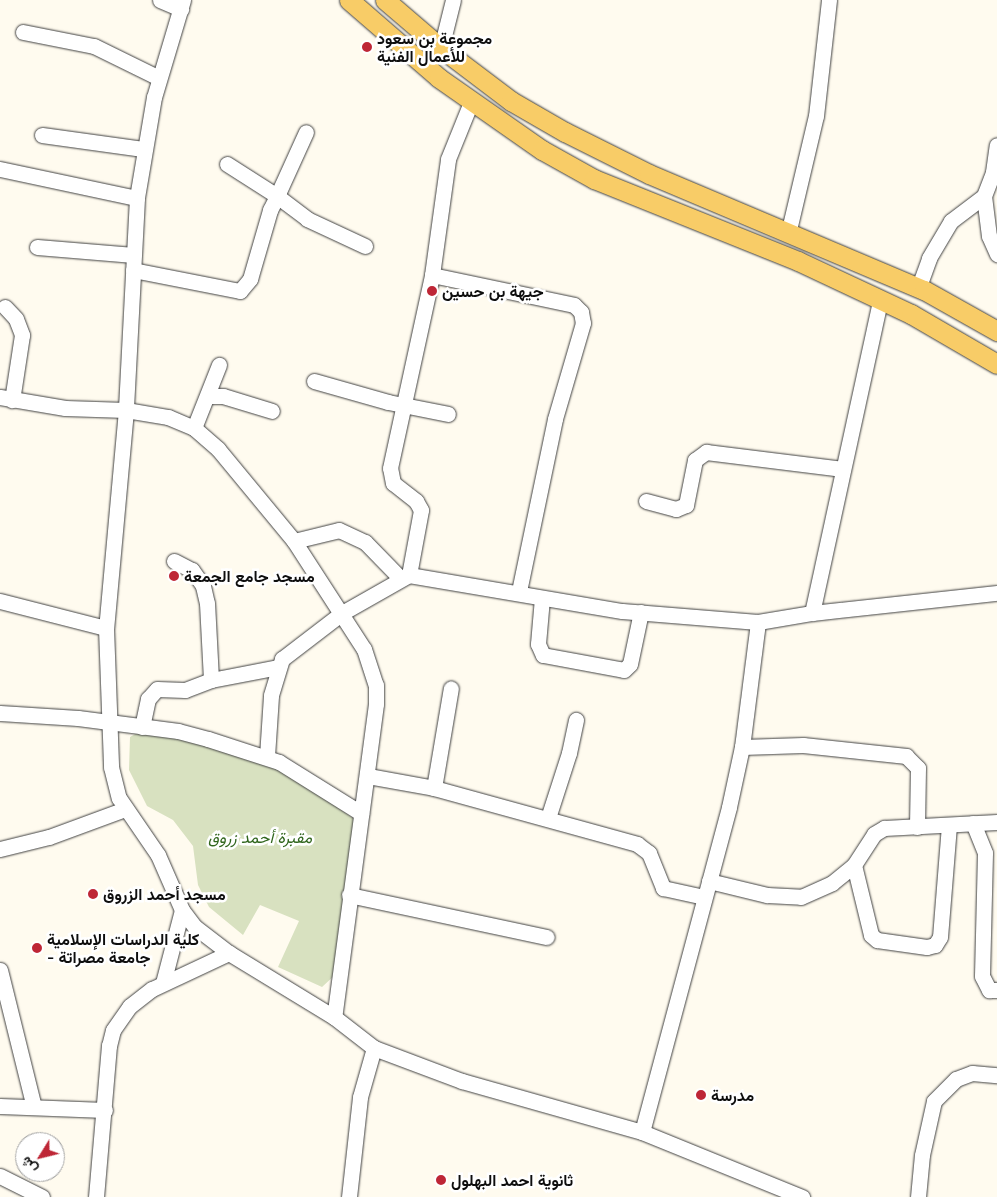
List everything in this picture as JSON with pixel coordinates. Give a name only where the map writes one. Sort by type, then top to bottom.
[{"type":"main road","points":[[349,0],[471,102],[542,150],[594,178],[798,261],[880,301],[912,314],[997,364]]},
{"type":"main road","points":[[385,0],[441,48],[512,101],[565,132],[649,174],[918,288],[997,331]]},
{"type":"street","points":[[160,0],[182,4],[159,78],[143,149],[137,198],[126,410],[106,628],[112,783],[125,809],[158,855],[182,910],[195,927],[229,953],[334,1017],[374,1048],[462,1081],[642,1132],[802,1197]]},
{"type":"street","points":[[441,48],[453,0]]},
{"type":"street","points":[[788,234],[816,116],[828,0]]},
{"type":"street","points":[[23,32],[82,43],[159,78]]},
{"type":"street","points":[[267,756],[271,695],[278,667],[287,653],[342,613],[405,577],[421,510],[416,501],[390,477],[432,275],[448,159],[471,102]]},
{"type":"street","points":[[37,247],[134,262],[240,291],[250,279],[270,210],[306,132]]},
{"type":"street","points":[[42,135],[143,149]]},
{"type":"street","points":[[997,145],[993,172],[984,196],[989,236],[997,254]]},
{"type":"street","points":[[227,164],[277,196],[307,219],[365,246]]},
{"type":"street","points":[[0,169],[137,198]]},
{"type":"street","points":[[918,288],[929,258],[951,221],[984,196]]},
{"type":"street","points":[[432,275],[574,305],[581,312],[583,322],[555,419],[520,592]]},
{"type":"street","points":[[812,613],[880,301]]},
{"type":"street","points":[[5,307],[16,319],[22,335],[6,398],[65,408],[126,410],[168,418],[194,428],[218,449],[294,541],[364,649],[376,684],[368,776],[349,895],[334,1017]]},
{"type":"street","points":[[194,428],[219,365]]},
{"type":"street","points":[[314,381],[448,414]]},
{"type":"street","points":[[208,396],[223,396],[272,411]]},
{"type":"street","points":[[646,501],[676,509],[686,505],[695,460],[706,452],[843,469]]},
{"type":"street","points":[[294,541],[339,530],[365,542],[405,577],[520,592],[542,598],[641,612],[758,622],[812,613],[997,594]]},
{"type":"street","points":[[174,561],[192,570],[203,586],[207,602],[211,680]]},
{"type":"street","points":[[542,598],[538,644],[542,654],[624,670],[630,664],[641,612]]},
{"type":"street","points":[[0,601],[106,628]]},
{"type":"street","points":[[642,1132],[709,881],[742,748],[758,622]]},
{"type":"street","points":[[142,727],[152,692],[160,689],[185,690],[211,680],[278,667]]},
{"type":"street","points":[[434,788],[451,688]]},
{"type":"street","points":[[0,713],[178,731],[267,756],[361,813]]},
{"type":"street","points":[[548,818],[569,752],[576,720]]},
{"type":"street","points":[[742,748],[803,745],[906,756],[918,768],[917,828]]},
{"type":"street","points":[[368,776],[434,788],[548,818],[643,847],[663,888],[704,897]]},
{"type":"street","points":[[0,849],[49,837],[125,809]]},
{"type":"street","points":[[709,881],[767,895],[800,897],[832,883],[854,865],[879,831],[884,828],[917,828],[997,822]]},
{"type":"street","points":[[973,823],[985,853],[982,976],[989,990],[997,990]]},
{"type":"street","points":[[854,865],[871,936],[876,940],[927,947],[935,945],[940,937],[949,825]]},
{"type":"street","points":[[349,895],[547,937]]},
{"type":"street","points":[[162,983],[182,910]]},
{"type":"street","points":[[96,1197],[106,1110],[109,1046],[113,1030],[130,1006],[162,983],[229,953]]},
{"type":"street","points":[[0,970],[34,1108]]},
{"type":"street","points":[[350,1197],[360,1097],[374,1048]]},
{"type":"street","points":[[918,1197],[922,1155],[934,1101],[956,1079],[972,1073],[997,1075]]},
{"type":"street","points":[[0,1106],[106,1110]]},
{"type":"street","points":[[0,1176],[42,1197]]},
{"type":"green space","name":"مقبرة أحمد زروق","points":[[139,732],[162,732],[267,759],[353,818],[356,822],[335,975],[322,987],[278,967],[299,921],[260,905],[243,935],[209,907],[198,885],[193,846],[173,820],[147,806],[129,770],[130,737]]},
{"type":"place","name":"مجموعة بن سعود للأعمال الفنية","points":[[367,47]]},
{"type":"place","name":"جيهة بن حسين","points":[[432,291]]},
{"type":"place","name":"مسجد جامع الجمعة","points":[[174,576]]},
{"type":"place","name":"مسجد أحمد الزروق","points":[[93,894]]},
{"type":"place","name":"كلية الدراسات الإسلامية - جامعة مصراتة","points":[[37,948]]},
{"type":"place","name":"مدرسة","points":[[701,1095]]},
{"type":"place","name":"ثانوية احمد البهلول","points":[[441,1180]]}]
